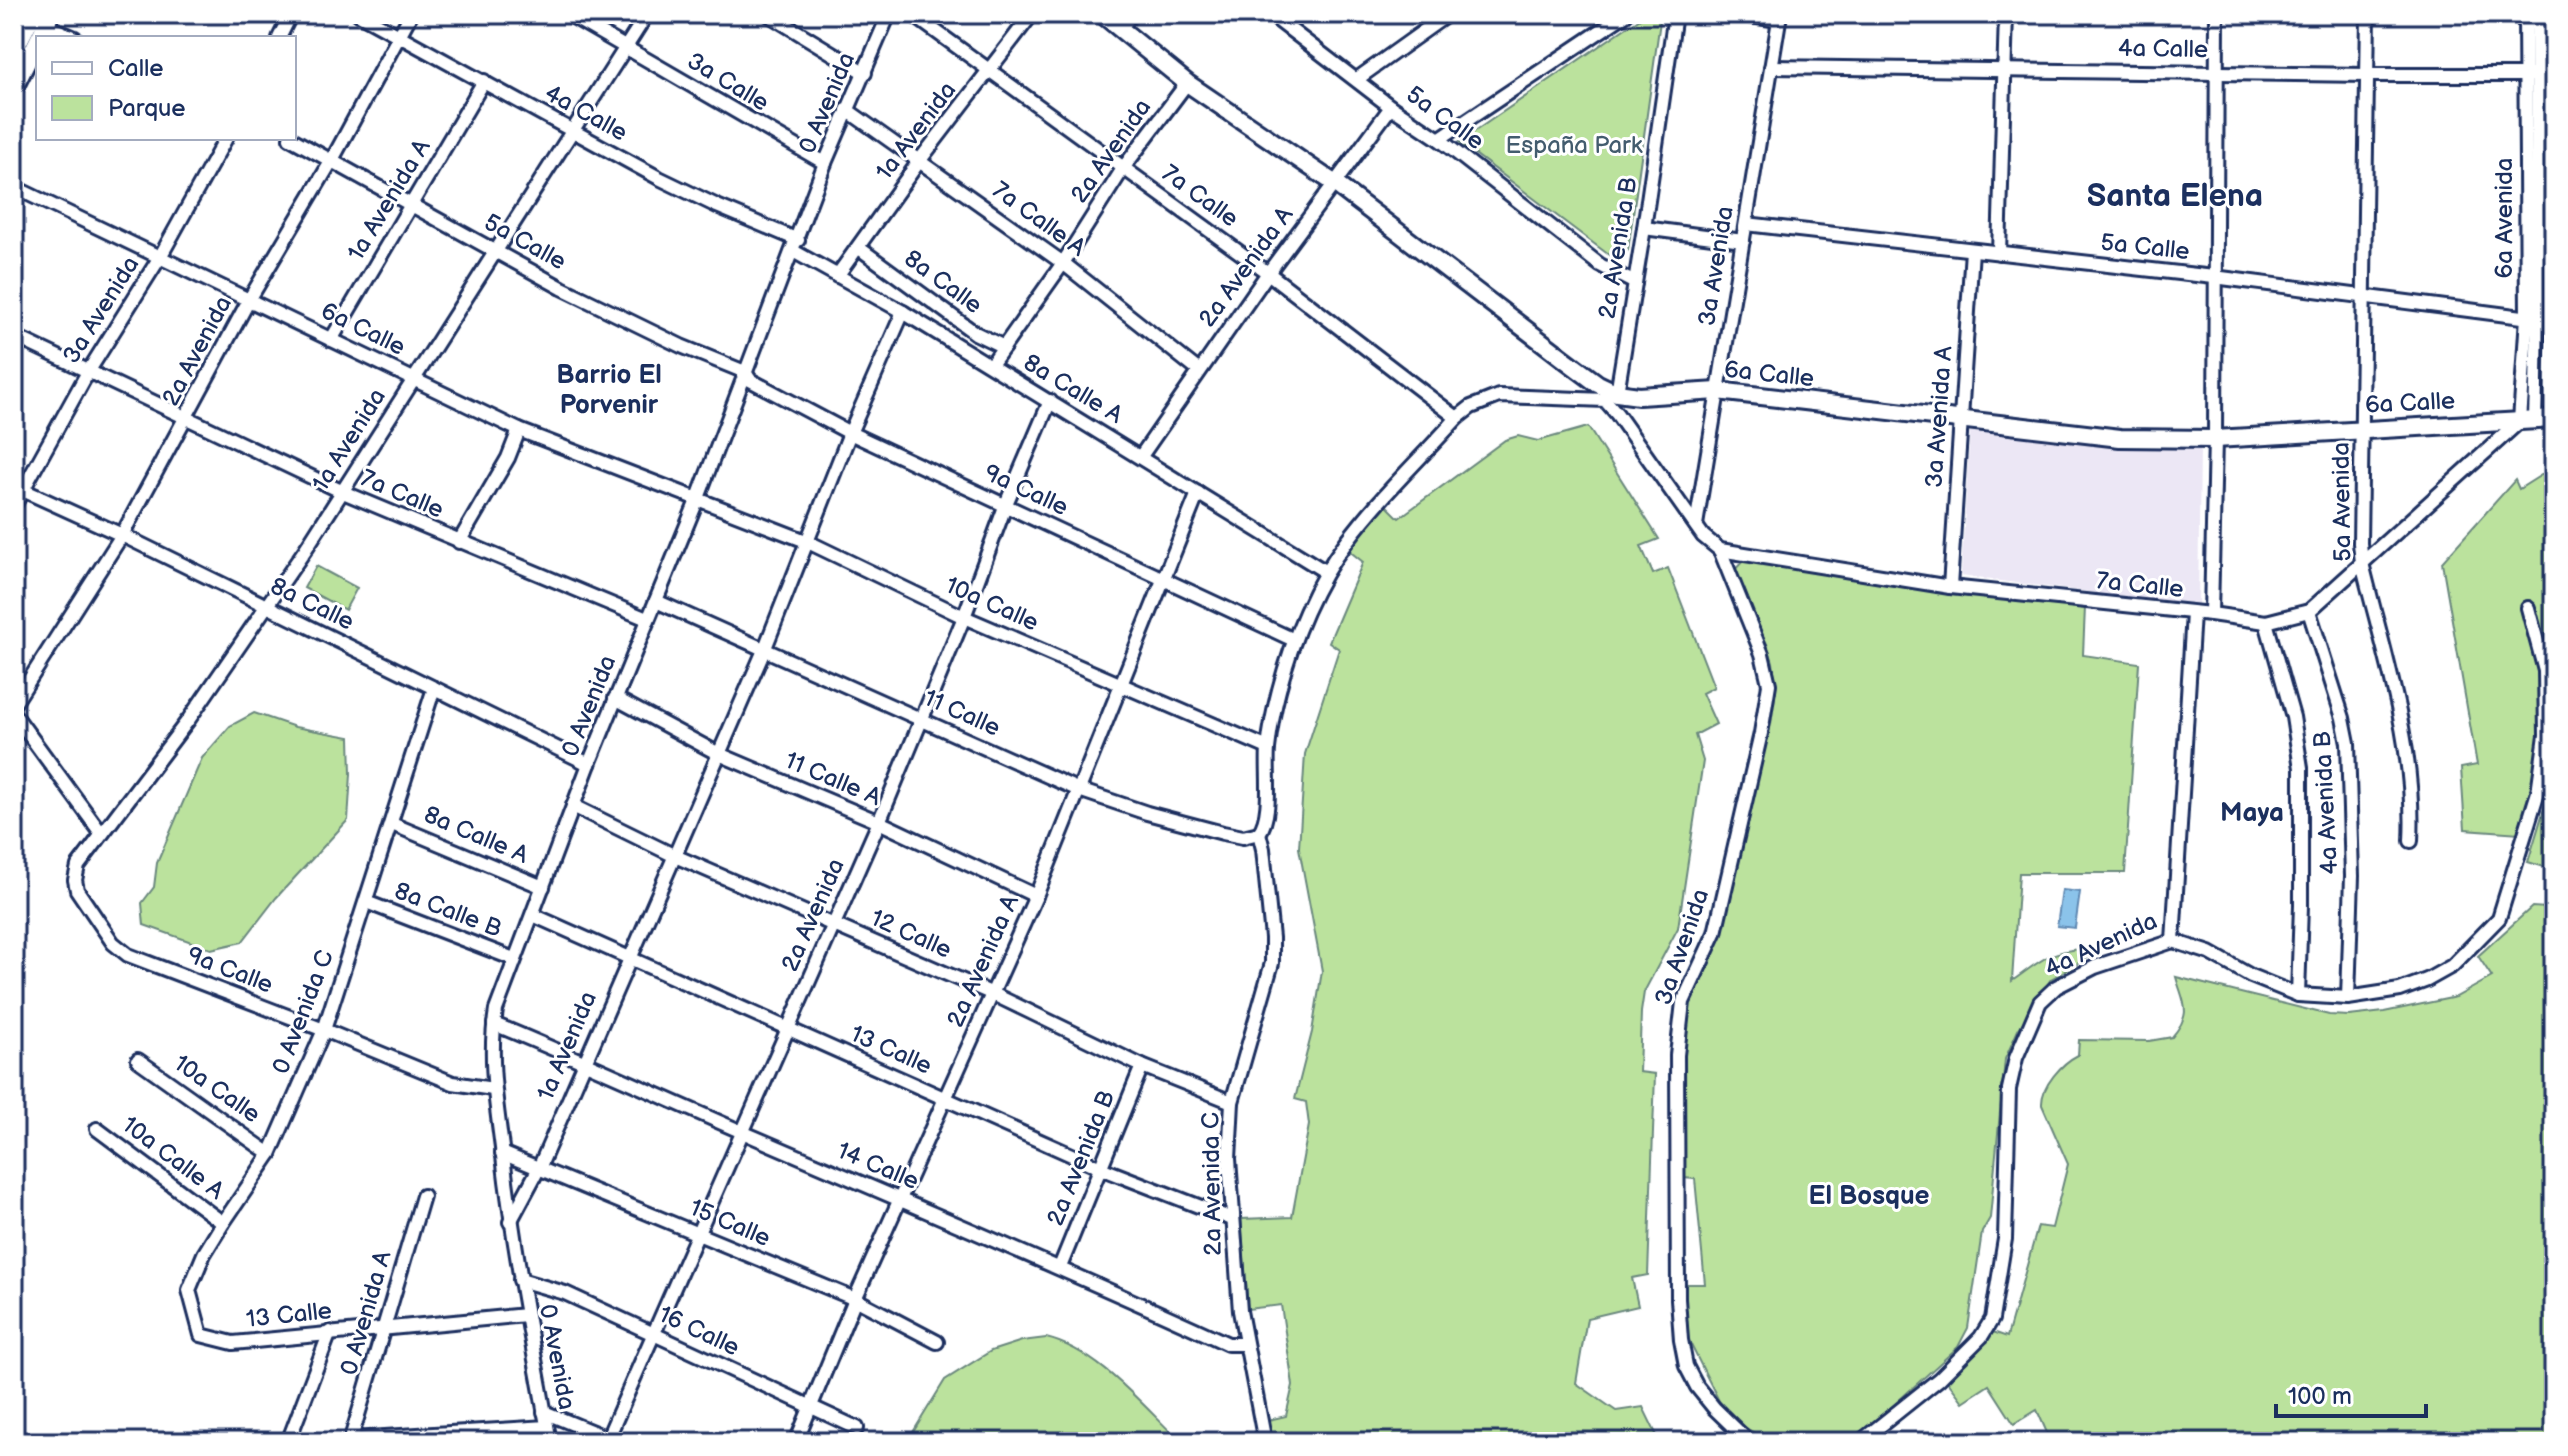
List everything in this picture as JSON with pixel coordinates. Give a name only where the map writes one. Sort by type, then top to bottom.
[{"type":"main road","name":"6a Calle","points":[[1102,14],[1187,83],[1334,183],[1567,361],[1598,384],[1617,393],[1639,396],[1718,391],[2120,438],[2215,439],[2554,419]]},
{"type":"main road","points":[[14,51],[40,25]]},
{"type":"main road","points":[[14,88],[40,25]]},
{"type":"street","points":[[280,36],[291,14]]},
{"type":"street","name":"4a Calle","points":[[359,14],[694,195],[795,245]]},
{"type":"street","name":"2a Avenida","points":[[14,704],[122,535],[249,300],[332,160],[411,14]]},
{"type":"street","name":"3a Calle","points":[[568,14],[825,163]]},
{"type":"street","name":"1a Avenida","points":[[75,880],[78,866],[189,719],[343,492],[647,14]]},
{"type":"street","points":[[768,14],[865,73]]},
{"type":"street","name":"0 Avenida","points":[[550,1442],[510,1222],[493,1089],[494,1024],[514,959],[589,764],[698,498],[825,163],[889,14]]},
{"type":"street","name":"7a Calle","points":[[912,14],[1268,273],[1457,418]]},
{"type":"street","name":"1a Avenida","points":[[837,276],[920,160],[1032,14]]},
{"type":"street","points":[[1120,28],[1132,14]]},
{"type":"street","name":"5a Calle","points":[[1270,14],[1391,107],[1439,139],[1600,265],[1635,283]]},
{"type":"street","points":[[1357,79],[1448,14]]},
{"type":"street","points":[[1439,139],[1626,14]]},
{"type":"street","name":"2a Avenida B","points":[[1617,393],[1675,14]]},
{"type":"street","points":[[1735,14],[1779,17]]},
{"type":"street","points":[[1999,253],[2006,14]]},
{"type":"street","points":[[2211,614],[2217,14]]},
{"type":"street","name":"5a Avenida","points":[[2368,14],[2360,543],[2362,563],[2403,734],[2413,809],[2411,841]]},
{"type":"street","name":"6a Avenida","points":[[2525,14],[2531,75],[2532,318],[2528,420]]},
{"type":"street","name":"6a Avenida","points":[[2531,75],[2537,14]]},
{"type":"street","name":"3a Avenida","points":[[1696,525],[1779,17]]},
{"type":"street","points":[[40,25],[70,36]]},
{"type":"street","name":"4a Calle","points":[[1771,67],[2554,75]]},
{"type":"street","name":"1a Avenida A","points":[[331,340],[484,81]]},
{"type":"street","name":"2a Avenida","points":[[991,365],[1063,263],[1124,167],[1187,83]]},
{"type":"street","name":"2a Avenida A","points":[[1141,456],[1268,273],[1391,107]]},
{"type":"street","name":"7a Calle A","points":[[847,110],[1063,263],[1199,371]]},
{"type":"street","name":"3a Avenida","points":[[14,506],[18,488],[160,257],[225,140]]},
{"type":"street","name":"5a Calle","points":[[294,140],[602,308],[681,346],[745,372]]},
{"type":"street","name":"6a Calle","points":[[14,187],[519,430],[698,498]]},
{"type":"street","name":"5a Calle","points":[[1746,224],[2214,277],[2532,318]]},
{"type":"street","points":[[1644,228],[1743,241]]},
{"type":"street","name":"8a Calle A","points":[[795,245],[837,276],[991,365],[1326,572]]},
{"type":"street","name":"8a Calle","points":[[859,248],[975,333],[1004,347]]},
{"type":"street","name":"3a Avenida A","points":[[1950,587],[1972,250]]},
{"type":"street","name":"1a Avenida","points":[[510,1222],[540,1166],[765,648],[850,433],[903,312]]},
{"type":"street","name":"7a Calle","points":[[14,336],[343,492],[647,619]]},
{"type":"street","name":"9a Calle","points":[[745,372],[750,380],[850,433],[1294,640]]},
{"type":"street","points":[[1259,833],[1266,817],[1268,748],[1279,691],[1294,640],[1326,572],[1365,519],[1457,418],[1471,407],[1499,396],[1605,400],[1703,536],[1720,550]]},
{"type":"street","name":"2a Avenida","points":[[610,1441],[653,1335],[923,720],[1006,504],[1050,401]]},
{"type":"street","name":"7a Calle","points":[[1720,550],[1950,587],[2266,622],[2309,611],[2528,420]]},
{"type":"street","points":[[459,542],[508,458],[519,430]]},
{"type":"street","name":"8a Calle","points":[[18,488],[122,535],[589,764]]},
{"type":"street","name":"2a Avenida A","points":[[796,1442],[855,1299],[1036,896],[1119,683],[1165,580],[1198,493]]},
{"type":"street","name":"10a Calle","points":[[698,498],[806,541],[964,617],[1268,748]]},
{"type":"street","name":"3a Avenida","points":[[1720,550],[1762,654],[1769,684],[1761,733],[1715,933],[1683,1002],[1677,1055],[1678,1299],[1686,1366],[1697,1387],[1714,1408],[1749,1442]]},
{"type":"street","name":"11 Calle","points":[[656,601],[1079,790],[1147,813],[1223,833],[1243,837],[1259,833]]},
{"type":"street","points":[[2173,941],[2210,953],[2251,976],[2298,995],[2348,998],[2400,990],[2452,966],[2499,918],[2538,792],[2546,735],[2545,671],[2528,608]]},
{"type":"street","name":"4a Avenida B","points":[[2309,611],[2348,743],[2352,892],[2348,998]]},
{"type":"street","name":"4a Avenida","points":[[1860,1442],[1939,1379],[1981,1337],[1992,1319],[2005,1239],[2009,1089],[2016,1058],[2040,1002],[2056,987],[2095,967],[2173,941],[2193,613]]},
{"type":"street","points":[[2266,622],[2293,717],[2301,768],[2298,995]]},
{"type":"street","name":"0 Avenida C","points":[[201,1335],[189,1290],[204,1254],[270,1154],[324,1030],[434,688]]},
{"type":"street","name":"11 Calle A","points":[[615,698],[719,754],[879,822],[1036,896]]},
{"type":"street","points":[[14,714],[101,833]]},
{"type":"street","name":"12 Calle","points":[[573,806],[675,856],[993,994],[1142,1066],[1232,1102]]},
{"type":"street","name":"8a Calle A","points":[[392,824],[543,887]]},
{"type":"street","name":"2a Avenida C","points":[[1259,833],[1271,923],[1272,963],[1232,1102],[1229,1159],[1245,1344],[1265,1442]]},
{"type":"street","name":"9a Calle","points":[[75,880],[77,890],[113,943],[128,955],[453,1083],[493,1089]]},
{"type":"street","name":"8a Calle B","points":[[366,902],[514,959]]},
{"type":"street","name":"13 Calle","points":[[533,915],[1103,1169],[1232,1219]]},
{"type":"street","name":"14 Calle","points":[[494,1024],[1060,1267],[1228,1344],[1245,1344]]},
{"type":"street","name":"10a Calle","points":[[138,1060],[270,1154]]},
{"type":"street","name":"2a Avenida B","points":[[1060,1267],[1103,1169],[1142,1066]]},
{"type":"street","name":"10a Calle A","points":[[97,1129],[223,1223]]},
{"type":"street","name":"15 Calle","points":[[502,1153],[540,1166],[855,1299],[937,1342]]},
{"type":"street","name":"0 Avenida A","points":[[351,1440],[423,1196]]},
{"type":"street","name":"16 Calle","points":[[520,1280],[565,1293],[857,1428]]},
{"type":"street","points":[[384,1329],[526,1315]]},
{"type":"street","name":"13 Calle","points":[[201,1335],[233,1343],[384,1329]]},
{"type":"street","points":[[288,1442],[330,1332]]},
{"type":"street","points":[[544,1412],[610,1441]]},
{"type":"street","points":[[351,1440],[547,1427]]},
{"type":"shaded area","points":[[1970,431],[2200,449],[2198,606],[1961,576]]},
{"type":"green space","name":"España Park","points":[[1646,14],[1656,14],[1660,21],[1628,250],[1622,257],[1613,258],[1459,142]]},
{"type":"green space","points":[[1588,427],[1659,539],[1641,546],[1653,574],[1668,568],[1714,687],[1702,693],[1716,724],[1695,735],[1703,761],[1678,928],[1644,992],[1641,1012],[1639,1072],[1655,1074],[1648,1275],[1632,1278],[1638,1306],[1587,1318],[1576,1383],[1616,1411],[1643,1407],[1660,1442],[1271,1442],[1264,1421],[1286,1416],[1293,1385],[1281,1305],[1248,1309],[1241,1219],[1292,1217],[1309,1125],[1306,1102],[1295,1099],[1312,1032],[1322,971],[1299,848],[1305,754],[1339,649],[1329,642],[1363,562],[1347,549],[1385,504],[1399,518],[1505,440],[1518,436],[1538,441]]},
{"type":"green space","points":[[2546,472],[2554,474],[2554,733],[2548,732],[2520,833],[2465,829],[2461,768],[2477,765],[2442,562],[2515,480],[2519,489]]},
{"type":"green space","points":[[1743,561],[2085,607],[2083,655],[2139,663],[2125,873],[2019,873],[2012,981],[2060,952],[2083,949],[2087,958],[2051,979],[2018,1030],[2005,1059],[1990,1218],[1982,1232],[1968,1328],[1958,1347],[1868,1428],[1845,1442],[1769,1442],[1740,1424],[1719,1401],[1689,1341],[1685,1320],[1685,1284],[1705,1284],[1695,1179],[1683,1178],[1683,1031],[1690,997],[1729,893],[1771,724],[1776,689],[1767,644],[1731,574]]},
{"type":"green space","points":[[316,566],[357,588],[345,610],[304,588]]},
{"type":"green space","points":[[254,713],[295,727],[350,737],[348,820],[276,898],[242,942],[211,949],[144,925],[142,903],[154,887],[157,863],[202,758],[230,726]]},
{"type":"green space","points":[[2554,776],[2554,870],[2528,862]]},
{"type":"green space","points":[[2554,895],[2554,1442],[2051,1442],[2037,1410],[2014,1424],[1989,1385],[1963,1402],[1945,1378],[1993,1332],[2007,1337],[2038,1226],[2052,1228],[2068,1164],[2042,1105],[2043,1098],[2054,1076],[2078,1055],[2079,1040],[2149,1041],[2172,1037],[2185,1014],[2176,977],[2329,1015],[2384,1012],[2456,997],[2492,977],[2478,956],[2532,907],[2547,908]]},
{"type":"green space","points":[[1046,1338],[1065,1344],[1102,1367],[1181,1442],[907,1442],[945,1380],[991,1351],[1022,1341]]},
{"type":"water","points":[[2062,890],[2080,892],[2075,928],[2057,926]]},
{"type":"district","name":"Santa Elena","points":[[2175,196]]},
{"type":"district","name":"Barrio El Porvenir","points":[[609,390]]},
{"type":"district","name":"Maya","points":[[2252,813]]},
{"type":"district","name":"El Bosque","points":[[1869,1196]]}]
